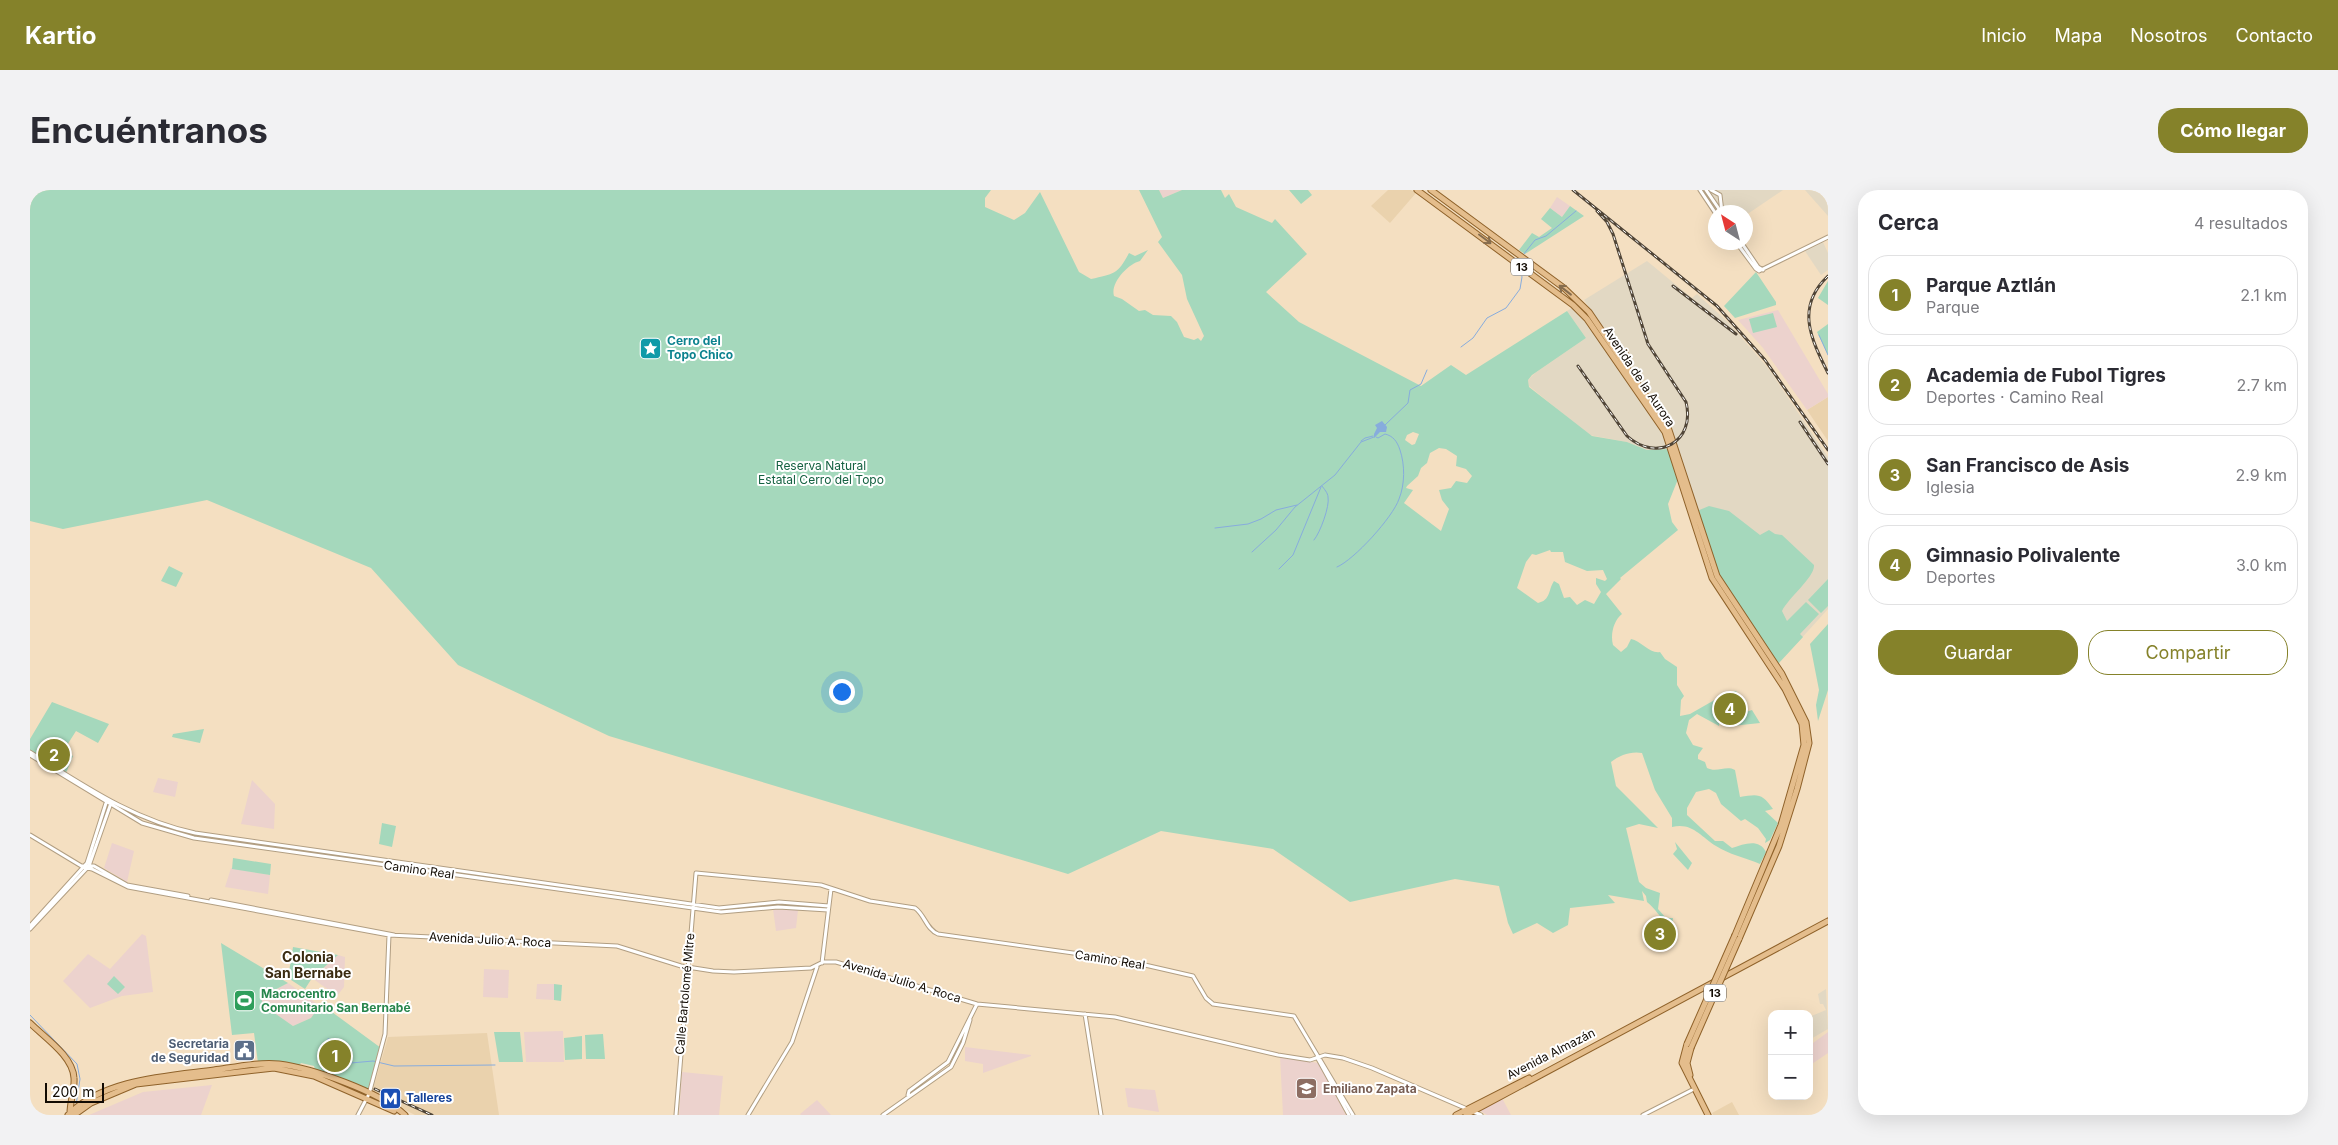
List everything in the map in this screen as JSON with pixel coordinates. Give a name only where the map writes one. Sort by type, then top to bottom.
[{"type":"main road","name":"Avenida de la Aurora","points":[[1417,190],[1579,310],[1614,357],[1665,432],[1709,571],[1782,674],[1803,719],[1802,754],[1769,863],[1754,898]]},
{"type":"main road","name":"Avenida de la Aurora","points":[[1431,190],[1564,288],[1584,306],[1671,434],[1714,570],[1730,601]]},
{"type":"main road","points":[[1467,226],[1471,220]]},
{"type":"main road","points":[[1625,352],[1624,358],[1629,370]]},
{"type":"main road","name":"13","points":[[1737,937],[1745,910],[1754,898]]},
{"type":"main road","name":"13","points":[[1710,1115],[1694,1089],[1682,1063],[1737,937],[1752,912],[1754,898]]},
{"type":"main road","points":[[1745,910],[1749,909],[1752,912]]},
{"type":"main road","name":"Avenida Almazán","points":[[1456,1115],[1470,1110],[1656,1013],[1828,921]]},
{"type":"main road","points":[[30,1023],[60,1053],[72,1070],[74,1083],[71,1114]]},
{"type":"main road","name":"13","points":[[1689,1046],[1688,1070],[1710,1115]]},
{"type":"main road","points":[[71,1114],[82,1105],[142,1079],[276,1064],[307,1070],[391,1105],[404,1115]]},
{"type":"main road","points":[[367,1096],[404,1115]]},
{"type":"main road","name":"Avenida Almazán","points":[[1466,1115],[1470,1110]]},
{"type":"street","points":[[1700,190],[1710,205]]},
{"type":"street","points":[[1706,190],[1717,205]]},
{"type":"street","points":[[1711,190],[1720,195],[1721,205]]},
{"type":"street","points":[[1744,250],[1761,270],[1828,237]]},
{"type":"street","name":"Camino Real","points":[[30,754],[109,802],[151,821],[195,833],[693,906],[719,908],[779,902],[828,908]]},
{"type":"street","points":[[30,928],[85,866],[109,802]]},
{"type":"street","name":"Avenida Julio A. Roca","points":[[30,835],[85,866],[127,885],[395,935],[617,946],[687,967],[734,972],[818,966]]},
{"type":"street","name":"Calle Bartolomé Mitre","points":[[676,1115],[696,873],[821,885],[831,889]]},
{"type":"street","points":[[748,1115],[792,1042],[818,966],[822,963],[831,889]]},
{"type":"street","name":"Camino Real","points":[[831,889],[870,901],[912,907],[921,914],[929,928],[938,934],[1131,962],[1194,977],[1206,998],[1213,1004],[1294,1016],[1318,1056]]},
{"type":"street","points":[[358,1115],[367,1096],[385,1034],[389,934]]},
{"type":"street","name":"Avenida Julio A. Roca","points":[[822,963],[836,962],[854,966],[978,1004],[1115,1016],[1278,1055],[1308,1060],[1318,1056],[1329,1055],[1348,1059],[1481,1115]]},
{"type":"street","points":[[908,1096],[909,1091],[948,1062],[978,1004]]},
{"type":"street","points":[[1085,1014],[1101,1115]]},
{"type":"street","points":[[883,1115],[951,1066],[963,1044],[970,1020]]},
{"type":"street","points":[[1318,1056],[1351,1115]]},
{"type":"street","points":[[1644,1115],[1694,1089]]},
{"type":"shaded area","points":[[1159,190],[1182,190],[1163,198]]},
{"type":"shaded area","points":[[1388,190],[1411,190],[1416,193],[1390,223],[1371,206]]},
{"type":"shaded area","points":[[1708,190],[1783,190],[1753,210],[1753,205],[1718,205]]},
{"type":"shaded area","points":[[1805,190],[1828,190],[1828,216]]},
{"type":"shaded area","points":[[1557,197],[1570,206],[1562,217],[1550,208]]},
{"type":"shaded area","points":[[1823,242],[1828,253],[1828,270],[1821,275],[1805,251]]},
{"type":"shaded area","points":[[1647,261],[1692,298],[1697,294],[1729,323],[1768,368],[1828,457],[1828,609],[1777,665],[1697,508],[1672,429],[1584,300]]},
{"type":"shaded area","points":[[1573,307],[1580,314],[1660,427],[1670,449],[1647,450],[1627,442],[1589,435],[1529,386],[1528,380],[1535,373],[1586,338],[1567,311]]},
{"type":"shaded area","points":[[1778,310],[1828,394],[1828,397],[1807,410],[1763,348],[1738,320]]},
{"type":"shaded area","points":[[1828,397],[1828,441],[1807,410]]},
{"type":"shaded area","points":[[158,778],[178,782],[175,797],[153,792]]},
{"type":"shaded area","points":[[252,780],[275,804],[274,829],[241,824]]},
{"type":"shaded area","points":[[112,843],[134,851],[127,882],[104,868]]},
{"type":"shaded area","points":[[231,868],[270,875],[268,894],[225,887]]},
{"type":"shaded area","points":[[773,909],[798,910],[796,928],[776,931]]},
{"type":"shaded area","points":[[142,934],[146,936],[153,992],[122,996],[90,1008],[63,981],[88,954],[110,969]]},
{"type":"shaded area","points":[[338,955],[345,957],[344,987],[337,996],[312,978]]},
{"type":"shaded area","points":[[484,969],[509,970],[508,998],[483,997]]},
{"type":"shaded area","points":[[288,983],[320,1006],[311,1018],[293,1026],[262,1005],[261,997]]},
{"type":"shaded area","points":[[537,984],[554,984],[554,1000],[536,999]]},
{"type":"shaded area","points":[[1826,989],[1828,1029],[1813,1038],[1813,1015],[1826,1010],[1823,1004],[1820,1004],[1818,994]]},
{"type":"shaded area","points":[[563,1031],[564,1062],[526,1062],[524,1032]]},
{"type":"shaded area","points":[[1828,1032],[1828,1053],[1813,1063],[1813,1055],[1813,1043]]},
{"type":"shaded area","points":[[487,1033],[499,1115],[415,1115],[372,1093],[388,1037]]},
{"type":"shaded area","points":[[965,1047],[1031,1056],[983,1073],[983,1064],[965,1061]]},
{"type":"shaded area","name":"Emiliano Zapata","points":[[1280,1056],[1318,1063],[1346,1115],[1283,1115]]},
{"type":"shaded area","points":[[682,1072],[723,1076],[719,1115],[679,1115]]},
{"type":"shaded area","points":[[212,1085],[201,1115],[89,1115],[143,1092]]},
{"type":"shaded area","points":[[1125,1088],[1155,1090],[1159,1112],[1128,1107]]},
{"type":"shaded area","points":[[1502,1098],[1511,1115],[1487,1115],[1479,1110]]},
{"type":"shaded area","points":[[817,1100],[831,1115],[800,1114]]},
{"type":"shaded area","points":[[1732,1102],[1739,1115],[1713,1115],[1712,1113]]},
{"type":"green space","name":"Reserva Natural Estatal Cerro del Topo","points":[[30,190],[991,190],[985,198],[985,207],[1014,220],[1025,213],[1040,192],[1079,272],[1091,279],[1105,276],[1118,269],[1129,253],[1135,256],[1148,250],[1140,261],[1125,270],[1117,280],[1113,291],[1114,296],[1122,299],[1139,311],[1145,310],[1153,315],[1171,316],[1177,322],[1184,337],[1194,340],[1198,338],[1201,341],[1204,336],[1187,299],[1182,275],[1158,242],[1162,237],[1139,190],[1159,190],[1163,198],[1182,190],[1221,190],[1225,198],[1229,194],[1236,207],[1272,223],[1275,219],[1307,254],[1266,292],[1299,322],[1421,386],[1451,365],[1466,375],[1567,311],[1586,338],[1532,375],[1528,380],[1529,387],[1592,436],[1627,442],[1647,450],[1670,449],[1678,479],[1668,504],[1672,522],[1678,530],[1620,578],[1606,594],[1622,614],[1613,628],[1613,645],[1621,652],[1627,647],[1631,639],[1635,640],[1653,651],[1660,652],[1665,659],[1677,667],[1677,685],[1684,696],[1681,700],[1680,716],[1690,714],[1725,694],[1736,691],[1746,712],[1752,710],[1760,723],[1732,726],[1722,717],[1720,718],[1719,726],[1697,714],[1689,720],[1686,733],[1693,745],[1703,748],[1698,755],[1698,759],[1705,762],[1707,768],[1735,770],[1740,797],[1755,795],[1762,797],[1773,809],[1765,811],[1778,823],[1770,840],[1765,843],[1766,839],[1758,828],[1745,819],[1741,821],[1721,804],[1716,793],[1709,789],[1696,792],[1687,808],[1687,815],[1715,841],[1723,841],[1732,848],[1751,843],[1759,845],[1766,852],[1760,864],[1737,856],[1721,849],[1690,828],[1685,826],[1672,827],[1672,818],[1655,790],[1642,753],[1626,754],[1611,762],[1616,786],[1658,828],[1639,824],[1626,828],[1639,882],[1646,888],[1660,893],[1658,909],[1666,918],[1673,918],[1672,925],[1669,925],[1647,902],[1646,896],[1642,891],[1644,901],[1608,895],[1615,903],[1570,908],[1568,925],[1553,933],[1537,923],[1513,934],[1508,923],[1499,886],[1455,879],[1350,902],[1273,849],[1161,831],[1068,874],[609,736],[458,665],[371,568],[207,500],[63,529],[30,521]],"holes":[[[1413,432],[1419,434],[1415,444],[1412,445],[1405,440],[1407,435]],[[1439,448],[1446,449],[1457,456],[1456,466],[1466,469],[1472,476],[1467,483],[1456,481],[1451,488],[1439,490],[1442,500],[1449,509],[1441,531],[1404,503],[1413,490],[1406,488],[1407,486],[1418,476],[1421,468],[1427,463],[1430,453]],[[1550,550],[1551,552],[1563,552],[1565,562],[1587,571],[1603,570],[1607,579],[1605,581],[1596,578],[1596,584],[1601,592],[1594,604],[1585,600],[1577,605],[1570,597],[1564,598],[1559,584],[1554,581],[1545,600],[1538,603],[1517,588],[1526,562],[1532,554],[1536,555]]]},
{"type":"green space","points":[[1289,190],[1308,190],[1312,195],[1301,204]]},
{"type":"green space","points":[[1570,206],[1584,216],[1525,254],[1519,250],[1532,233],[1539,237],[1552,228],[1541,219],[1550,208],[1562,217]]},
{"type":"green space","points":[[1756,272],[1776,302],[1776,305],[1735,318],[1724,306]]},
{"type":"green space","points":[[1828,281],[1828,305],[1818,298]]},
{"type":"green space","points":[[1773,313],[1777,327],[1753,333],[1749,319]]},
{"type":"green space","points":[[1828,324],[1828,355],[1817,332]]},
{"type":"green space","points":[[1709,506],[1729,511],[1760,535],[1769,530],[1775,534],[1782,535],[1814,565],[1806,581],[1782,611],[1787,621],[1806,602],[1819,614],[1800,634],[1803,637],[1777,665],[1720,577],[1697,511]]},
{"type":"green space","points":[[169,566],[183,573],[176,587],[161,581]]},
{"type":"green space","points":[[1828,579],[1828,606],[1821,613],[1808,600]]},
{"type":"green space","points":[[1828,624],[1828,690],[1818,721],[1816,705],[1819,690],[1810,644]]},
{"type":"green space","points":[[52,702],[109,724],[98,743],[76,731],[64,750],[73,756],[66,773],[30,751],[30,739]]},
{"type":"green space","points":[[204,729],[200,743],[172,737],[173,734]]},
{"type":"green space","points":[[382,823],[396,826],[392,847],[379,844]]},
{"type":"green space","points":[[1675,842],[1692,863],[1688,870],[1673,854],[1677,849]]},
{"type":"green space","points":[[233,858],[271,864],[270,875],[232,869]]},
{"type":"green space","points":[[221,943],[288,983],[261,997],[263,1005],[293,1026],[311,1018],[321,1004],[381,1048],[369,1094],[316,1073],[314,1066],[301,1063],[297,1068],[278,1061],[258,1063],[254,1033],[232,1035]]},
{"type":"green space","points":[[293,947],[338,955],[312,978],[305,989],[288,978]]},
{"type":"green space","points":[[114,976],[125,987],[118,994],[107,984]]},
{"type":"green space","points":[[554,984],[562,985],[561,1001],[554,1000]]},
{"type":"green space","points":[[494,1032],[520,1032],[523,1062],[499,1062]]},
{"type":"green space","points":[[603,1034],[605,1059],[586,1059],[585,1035]]},
{"type":"green space","points":[[582,1036],[582,1059],[565,1060],[564,1038]]},
{"type":"water","points":[[1382,421],[1387,427],[1386,432],[1380,432],[1374,438],[1377,428],[1375,425]]},
{"type":"water","points":[[328,1038],[341,1045],[338,1050],[325,1044]]},
{"type":"waterway","points":[[1523,255],[1535,240],[1546,236],[1576,211]]},
{"type":"waterway","points":[[1461,347],[1473,338],[1487,318],[1506,308],[1520,289],[1522,277],[1520,268]]},
{"type":"waterway","points":[[1819,335],[1828,355]]},
{"type":"waterway","points":[[1385,425],[1408,403],[1410,390],[1421,384],[1427,370]]},
{"type":"waterway","points":[[1337,567],[1363,547],[1381,527],[1395,507],[1401,493],[1403,468],[1399,447],[1394,439],[1388,435],[1376,437]]},
{"type":"waterway","points":[[1361,441],[1373,436]]},
{"type":"waterway","points":[[1252,552],[1276,530],[1295,507],[1335,475],[1361,442],[1374,437]]},
{"type":"waterway","points":[[1314,540],[1322,526],[1328,507],[1328,496],[1322,486]]},
{"type":"waterway","points":[[1279,569],[1293,555],[1321,487]]},
{"type":"waterway","points":[[1215,528],[1248,524],[1276,510],[1297,505]]},
{"type":"waterway","points":[[30,1015],[77,1064],[80,1079],[76,1105]]},
{"type":"waterway","points":[[323,1051],[351,1063],[373,1061],[394,1066],[495,1065]]},
{"type":"railway","points":[[1573,190],[1717,306],[1765,360],[1828,450]]},
{"type":"railway","points":[[1578,366],[1627,436],[1639,444],[1650,448],[1661,448],[1671,444],[1680,437],[1688,416],[1686,402],[1648,344],[1613,234],[1607,222],[1597,211]]},
{"type":"railway","points":[[1828,276],[1812,299],[1809,311],[1812,336],[1828,373]]},
{"type":"railway","points":[[1673,286],[1736,334]]},
{"type":"railway","points":[[1800,422],[1828,464]]},
{"type":"railway","points":[[375,1089],[432,1115]]},
{"type":"place","name":"Cerro del Topo Chico","points":[[651,348]]},
{"type":"place","name":"Gimnasio Polivalente","points":[[1730,709]]},
{"type":"place","name":"Academia de Fubol Tigres","points":[[54,755]]},
{"type":"place","name":"San Francisco de Asis","points":[[1660,934]]},
{"type":"place","name":"Macrocentro Comunitario San Bernabé","points":[[245,1001]]},
{"type":"place","name":"Secretaria de Seguridad","points":[[245,1051]]},
{"type":"place","name":"Parque Aztlán","points":[[335,1056]]},
{"type":"place","name":"Emiliano Zapata","points":[[1307,1089]]},
{"type":"place","name":"Talleres","points":[[390,1098]]},
{"type":"district","name":"Colonia San Bernabe","points":[[308,966]]}]
